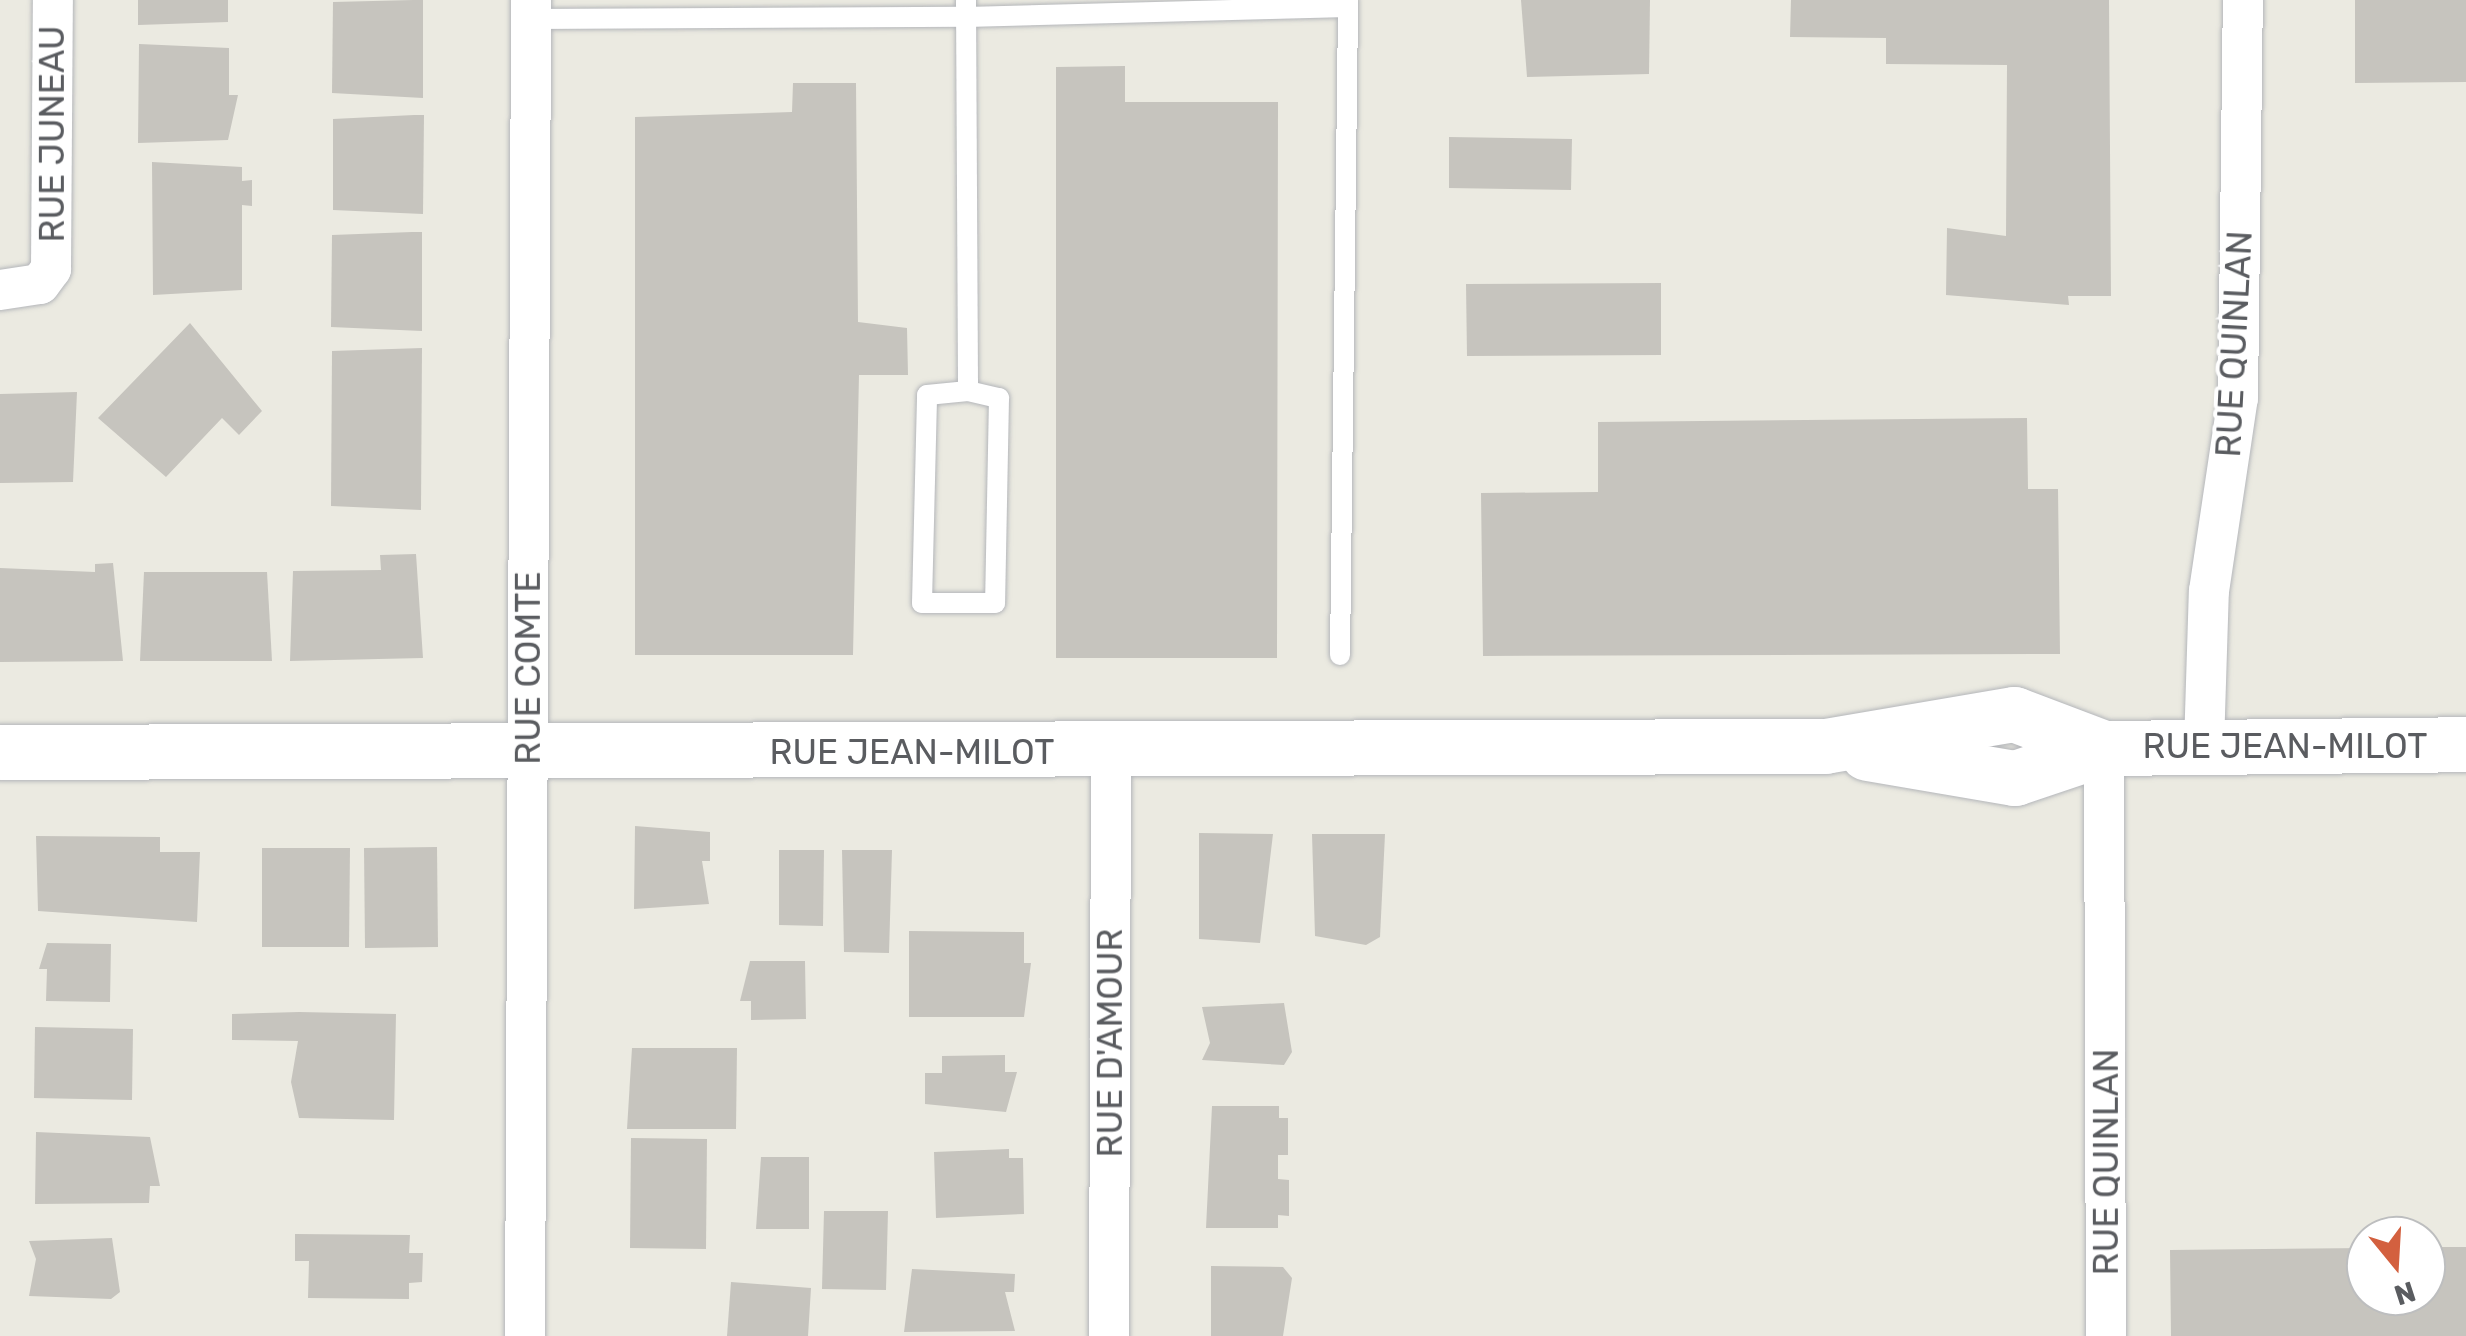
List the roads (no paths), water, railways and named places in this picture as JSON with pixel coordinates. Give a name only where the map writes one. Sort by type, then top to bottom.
[{"type":"street","name":"RUE JUNEAU","points":[[0,290],[40,284],[51,269],[53,0]]},
{"type":"street","name":"RUE QUINLAN","points":[[2204,746],[2209,592],[2240,362],[2242,0]]},
{"type":"street","name":"RUE COMTE","points":[[526,1336],[531,10]]},
{"type":"street","name":"RUE JEAN-MILOT","points":[[0,752],[1825,746],[2015,778],[2104,748],[2466,744]]},
{"type":"street","name":"RUE QUINLAN","points":[[2104,748],[2106,1336]]},
{"type":"street","name":"RUE D'AMOUR","points":[[1109,1336],[1111,750]]},
{"type":"lane","points":[[531,10],[1348,4],[1340,655]]},
{"type":"lane","points":[[966,8],[968,391]]},
{"type":"lane","points":[[968,391],[999,398],[996,603],[922,602],[927,394],[968,391]]}]
